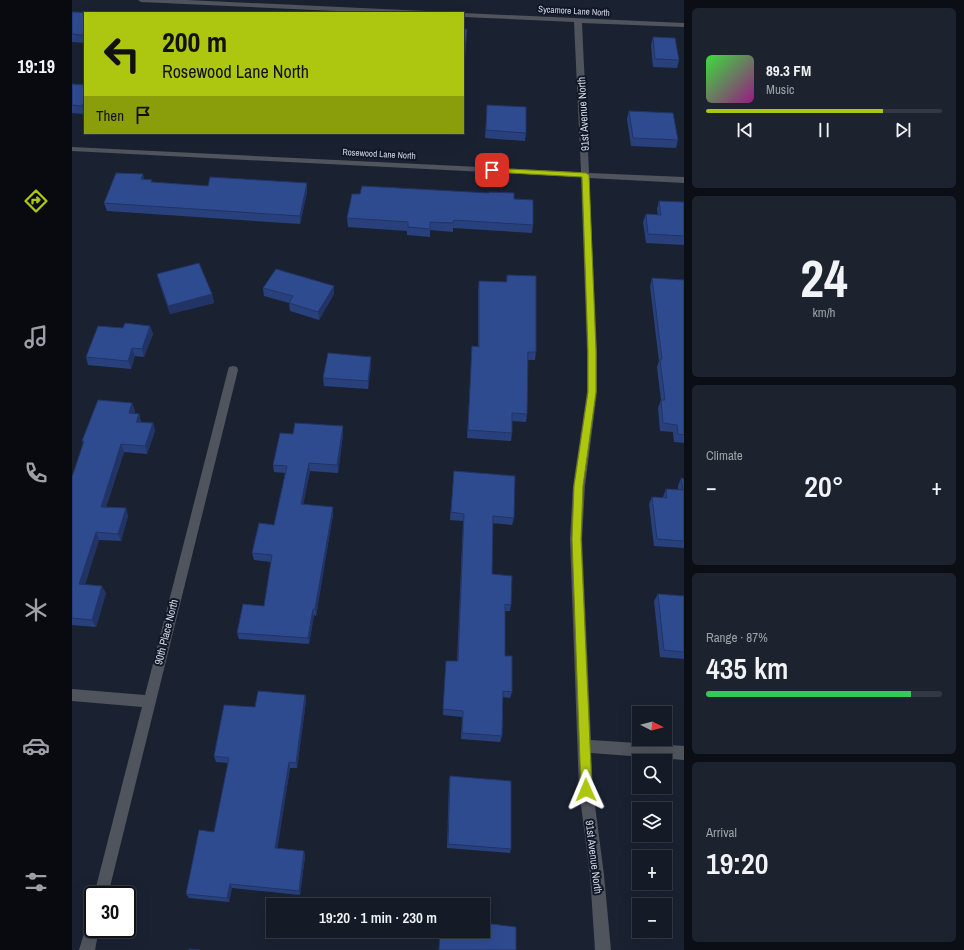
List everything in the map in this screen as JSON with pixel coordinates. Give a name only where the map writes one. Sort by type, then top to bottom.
[{"type":"street","points":[[141,0],[405,12]]},
{"type":"street","points":[[319,8],[320,0]]},
{"type":"street","name":"Sycamore Lane North","points":[[464,15],[684,25]]},
{"type":"street","name":"91st Avenue North","points":[[578,20],[586,175],[592,392],[579,486],[576,539],[586,790],[597,875],[603,950]]},
{"type":"street","name":"Rosewood Lane North","points":[[72,148],[684,180]]},
{"type":"street","name":"90th Place North","points":[[102,886],[233,370]]},
{"type":"street","points":[[72,695],[149,702]]},
{"type":"street","points":[[585,746],[684,753]]},
{"type":"street","points":[[87,950],[90,938]]},
{"type":"building","points":[[72,12],[84,12],[84,35],[72,34]]},
{"type":"building","points":[[464,29],[467,29],[465,51]]},
{"type":"building","points":[[653,37],[675,38],[679,60],[655,59]]},
{"type":"building","points":[[72,84],[84,85],[84,102],[82,106],[72,105]]},
{"type":"building","points":[[487,105],[526,107],[526,133],[486,130]]},
{"type":"building","points":[[629,111],[673,113],[678,140],[633,138]]},
{"type":"building","points":[[116,173],[143,174],[141,179],[152,180],[151,182],[208,186],[210,177],[307,183],[300,216],[104,203]]},
{"type":"building","points":[[362,186],[514,193],[514,199],[533,200],[533,225],[454,220],[453,223],[430,222],[430,229],[408,227],[408,222],[347,218],[352,194],[360,194]]},
{"type":"building","points":[[659,201],[684,202],[684,236],[648,234],[646,214],[661,215]]},
{"type":"building","points":[[199,263],[212,294],[168,306],[157,274]]},
{"type":"building","points":[[276,269],[334,286],[318,312],[289,303],[293,296],[263,288]]},
{"type":"building","points":[[507,275],[536,276],[536,352],[528,352],[527,414],[512,413],[512,433],[468,430],[472,346],[479,347],[479,281],[507,282]]},
{"type":"building","points":[[652,278],[684,280],[684,435],[678,434],[677,425],[663,423],[661,400],[665,400],[660,359],[662,359]]},
{"type":"building","points":[[125,323],[150,326],[142,349],[132,348],[128,361],[86,357],[98,326],[123,328]]},
{"type":"building","points":[[328,353],[371,357],[368,381],[323,378]]},
{"type":"building","points":[[98,400],[132,403],[129,413],[139,414],[136,422],[153,423],[145,446],[121,444],[101,507],[126,508],[118,534],[96,532],[79,584],[102,586],[92,620],[72,618],[72,477],[84,441],[82,441]]},
{"type":"building","points":[[295,423],[343,426],[337,465],[309,463],[301,504],[333,507],[315,609],[313,609],[308,638],[237,633],[243,604],[264,606],[272,555],[252,553],[259,523],[274,525],[287,466],[273,465],[280,433],[293,434]]},
{"type":"building","points":[[454,471],[515,476],[514,518],[493,516],[492,574],[512,576],[511,605],[505,604],[505,656],[512,656],[512,692],[503,691],[502,736],[462,733],[463,711],[443,709],[446,661],[458,661],[464,514],[451,512]]},
{"type":"building","points":[[681,478],[684,479],[684,541],[657,539],[652,497],[667,498],[666,489],[683,490]]},
{"type":"building","points":[[658,594],[684,596],[684,652],[664,650]]},
{"type":"building","points":[[258,691],[305,695],[296,763],[289,762],[275,848],[304,851],[299,891],[230,884],[227,898],[186,894],[199,830],[214,832],[229,758],[214,756],[224,705],[255,707]]},
{"type":"building","points":[[450,776],[511,781],[511,849],[448,844]]},
{"type":"building","points":[[490,924],[516,927],[516,950],[439,950],[440,938],[490,938]]},
{"type":"route","points":[[492,170],[586,175],[592,392],[579,486],[576,539],[586,790]]}]
